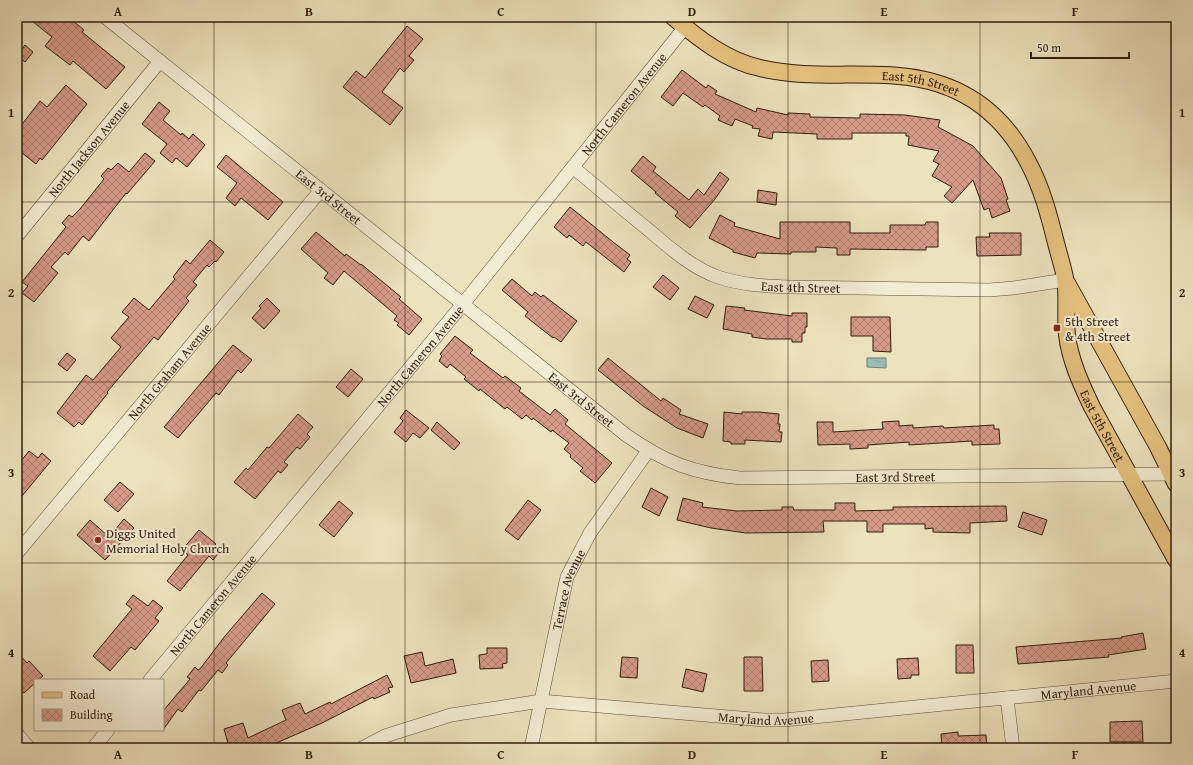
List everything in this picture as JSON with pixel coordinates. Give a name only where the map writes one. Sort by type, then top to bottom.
[{"type":"main road","name":"East 5th Street","points":[[673,17],[702,40],[728,56],[743,63],[780,72],[804,75],[877,75],[917,78],[935,82],[954,89],[977,102],[988,110],[1006,128],[1015,139],[1028,162],[1040,186],[1048,211],[1066,280],[1067,335],[1077,372],[1092,407],[1176,560]]},
{"type":"main road","name":"East 5th Street","points":[[1066,280],[1158,448],[1173,479]]},
{"type":"street","name":"East 3rd Street","points":[[105,17],[626,435],[648,451],[670,461],[692,470],[740,478],[1129,474],[1173,479]]},
{"type":"street","name":"North Cameron Avenue","points":[[151,679],[463,304],[574,168],[685,27]]},
{"type":"street","name":"North Jackson Avenue","points":[[17,236],[160,61]]},
{"type":"street","name":"East 4th Street","points":[[574,168],[677,253],[697,267],[716,277],[737,283],[758,286],[790,287],[989,290],[1014,288],[1066,280]]},
{"type":"street","name":"North Graham Avenue","points":[[17,552],[321,190]]},
{"type":"street","name":"Terrace Avenue","points":[[531,748],[567,577],[590,532],[648,451]]},
{"type":"street","name":"Maryland Avenue","points":[[362,748],[385,736],[451,715],[541,701],[764,720],[784,720],[1176,681]]},
{"type":"street","points":[[1007,698],[1012,748]]},
{"type":"street","points":[[93,748],[107,731]]},
{"type":"street","points":[[17,734],[29,748]]},
{"type":"water","points":[[867,358],[886,358],[886,368],[867,367]]},
{"type":"building","points":[[27,17],[68,17],[84,30],[82,32],[125,67],[106,89],[73,61],[70,65],[45,46],[52,37]]},
{"type":"building","points":[[407,26],[423,39],[409,56],[414,60],[404,72],[400,68],[382,92],[403,108],[390,125],[343,87],[356,71],[365,78]]},
{"type":"building","points":[[25,45],[33,52],[25,62],[17,55]]},
{"type":"building","points":[[682,70],[706,88],[708,85],[717,91],[715,94],[756,112],[757,108],[788,115],[788,113],[810,114],[810,117],[860,118],[860,114],[905,115],[940,120],[938,127],[973,146],[1001,178],[1008,199],[1006,200],[1010,211],[992,218],[989,208],[984,210],[973,180],[952,203],[944,196],[952,187],[932,176],[939,164],[933,161],[939,151],[908,145],[909,136],[906,136],[906,133],[852,133],[852,139],[817,139],[817,134],[773,132],[772,139],[758,136],[760,129],[752,128],[753,126],[735,119],[732,126],[718,120],[720,116],[705,105],[703,107],[683,93],[673,106],[661,97]]},
{"type":"building","points":[[66,85],[87,104],[42,160],[40,158],[36,164],[17,149],[17,131],[40,101],[47,107]]},
{"type":"building","points":[[159,102],[170,111],[163,120],[181,135],[182,133],[189,139],[193,134],[205,145],[187,167],[176,158],[172,163],[160,153],[167,144],[142,124]]},
{"type":"building","points":[[145,153],[155,161],[127,194],[126,193],[89,241],[83,236],[68,255],[65,252],[51,267],[58,273],[34,302],[22,293],[28,286],[22,282],[66,227],[62,223],[69,215],[72,217],[80,209],[104,179],[101,176],[108,168],[111,170],[118,163],[129,172]]},
{"type":"building","points":[[226,155],[283,202],[268,220],[241,198],[235,206],[226,198],[237,183],[217,167]]},
{"type":"building","points":[[643,156],[656,167],[653,171],[689,200],[698,189],[704,195],[720,172],[729,179],[715,199],[690,228],[675,216],[678,212],[631,171]]},
{"type":"building","points":[[758,190],[777,193],[776,205],[757,202]]},
{"type":"building","points":[[570,207],[630,255],[627,259],[631,262],[624,272],[586,242],[583,246],[569,235],[567,238],[554,227]]},
{"type":"building","points":[[720,215],[735,223],[734,226],[780,239],[780,222],[850,222],[850,233],[890,233],[890,225],[925,225],[926,222],[938,222],[938,247],[926,247],[926,250],[850,249],[850,255],[837,255],[837,248],[816,247],[816,252],[791,252],[791,254],[757,253],[755,258],[733,252],[733,250],[709,238]]},
{"type":"building","points":[[316,232],[345,256],[346,254],[361,264],[401,297],[399,299],[422,319],[409,335],[397,325],[399,323],[394,320],[397,316],[344,271],[333,285],[324,278],[328,273],[301,249]]},
{"type":"building","points":[[989,233],[1021,233],[1021,255],[977,256],[976,237],[990,237]]},
{"type":"building","points":[[210,240],[224,252],[216,262],[215,261],[209,267],[207,265],[193,282],[197,285],[186,298],[189,301],[158,340],[154,337],[107,392],[108,393],[82,425],[79,422],[74,427],[57,413],[86,375],[93,380],[121,347],[111,338],[129,317],[122,312],[134,298],[149,310],[175,279],[173,277],[186,260],[190,264]]},
{"type":"building","points":[[663,275],[679,288],[670,300],[653,287]]},
{"type":"building","points":[[512,279],[532,296],[535,292],[541,297],[543,295],[577,321],[561,342],[554,337],[553,338],[525,316],[528,312],[502,290]]},
{"type":"building","points":[[695,296],[714,305],[707,318],[688,309]]},
{"type":"building","points":[[267,298],[280,311],[264,329],[252,318],[261,308],[259,306]]},
{"type":"building","points":[[726,306],[745,308],[744,310],[792,316],[792,313],[807,313],[807,327],[805,327],[805,333],[802,333],[802,342],[792,342],[792,339],[766,339],[752,337],[752,334],[723,329]]},
{"type":"building","points":[[851,317],[890,317],[891,352],[873,351],[873,336],[851,336]]},
{"type":"building","points":[[455,336],[473,350],[470,353],[503,378],[505,376],[521,388],[519,391],[550,415],[555,409],[568,420],[565,424],[612,463],[595,483],[580,471],[583,468],[570,457],[571,455],[564,449],[569,443],[552,430],[551,432],[533,418],[532,420],[526,415],[522,419],[507,407],[505,409],[480,389],[479,391],[464,379],[466,377],[450,364],[447,368],[439,361],[442,356],[440,354]]},
{"type":"building","points":[[233,345],[252,360],[241,373],[238,370],[219,395],[216,393],[178,438],[164,427]]},
{"type":"building","points":[[67,353],[76,360],[67,371],[58,364]]},
{"type":"building","points":[[608,358],[661,401],[663,398],[681,410],[679,414],[708,424],[703,438],[677,428],[643,406],[598,370]]},
{"type":"building","points":[[351,369],[363,379],[348,397],[336,387]]},
{"type":"building","points":[[406,410],[429,428],[420,438],[413,433],[406,442],[394,432],[403,421],[400,418]]},
{"type":"building","points":[[724,412],[742,414],[742,412],[759,412],[779,414],[779,432],[782,432],[781,442],[745,440],[745,444],[731,444],[731,442],[723,441]]},
{"type":"building","points":[[298,414],[313,427],[307,434],[310,437],[300,449],[297,447],[284,462],[288,465],[281,473],[278,471],[255,499],[234,482],[246,468],[248,470],[267,447],[269,448]]},
{"type":"building","points":[[899,421],[899,426],[913,425],[913,428],[994,425],[994,429],[999,429],[1000,444],[972,445],[972,441],[909,445],[909,442],[868,445],[868,448],[850,449],[850,444],[818,445],[817,422],[833,422],[833,432],[883,429],[882,422]]},
{"type":"building","points":[[437,422],[460,443],[454,450],[431,430]]},
{"type":"building","points":[[29,451],[38,458],[42,453],[51,461],[17,502],[17,466]]},
{"type":"building","points":[[120,482],[134,494],[118,512],[104,500]]},
{"type":"building","points":[[651,488],[668,497],[659,516],[642,507]]},
{"type":"building","points":[[683,498],[703,503],[702,507],[737,511],[782,510],[782,507],[793,507],[794,510],[835,510],[835,503],[855,503],[855,511],[893,510],[893,507],[1006,506],[1007,521],[970,523],[970,533],[933,532],[933,528],[925,529],[925,524],[883,524],[883,532],[867,532],[867,521],[823,521],[824,532],[746,533],[711,528],[677,520]]},
{"type":"building","points":[[528,500],[541,510],[518,540],[505,530]]},
{"type":"building","points":[[339,501],[353,513],[334,537],[319,525]]},
{"type":"building","points":[[1023,512],[1047,520],[1042,535],[1018,527]]},
{"type":"building","name":"Diggs United Memorial Holy Church","points":[[124,519],[134,528],[105,560],[77,535],[90,520],[109,537]]},
{"type":"building","points":[[199,530],[221,550],[213,560],[209,556],[180,591],[167,581],[188,555],[182,550]]},
{"type":"building","points":[[262,593],[275,604],[226,663],[228,665],[222,673],[218,670],[201,691],[199,690],[182,712],[178,709],[164,729],[164,710],[190,679],[187,677],[195,667],[198,670],[200,669],[225,636]]},
{"type":"building","points":[[133,595],[148,606],[153,600],[163,608],[155,618],[159,621],[135,650],[131,647],[110,671],[93,656],[132,609],[126,604]]},
{"type":"building","points":[[1143,633],[1146,649],[1108,655],[1109,657],[1018,664],[1016,647],[1122,638],[1121,637]]},
{"type":"building","points":[[956,645],[973,645],[974,673],[956,673]]},
{"type":"building","points":[[487,648],[507,648],[507,663],[502,664],[503,668],[480,669],[479,655],[487,654]]},
{"type":"building","points":[[17,652],[27,663],[29,661],[43,676],[39,679],[34,679],[34,684],[24,693],[17,686]]},
{"type":"building","points":[[422,652],[425,666],[453,659],[456,673],[411,683],[404,656]]},
{"type":"building","points":[[622,657],[638,658],[637,678],[620,677]]},
{"type":"building","points":[[744,657],[762,657],[763,691],[744,691]]},
{"type":"building","points":[[918,658],[919,675],[911,675],[911,678],[898,679],[897,659]]},
{"type":"building","points":[[828,660],[829,681],[812,682],[811,661]]},
{"type":"building","points":[[686,669],[707,674],[703,692],[682,687]]},
{"type":"building","points":[[387,675],[393,687],[388,688],[390,692],[374,699],[373,697],[322,723],[265,748],[226,748],[229,747],[224,729],[243,723],[248,738],[286,720],[282,710],[300,703],[305,714],[330,702],[331,704]]},
{"type":"building","points":[[1142,721],[1143,742],[1110,742],[1110,722]]},
{"type":"building","points":[[958,732],[958,736],[986,735],[987,748],[942,748],[941,734]]},
{"type":"place","name":"5th Street & 4th Street","points":[[1057,328]]},
{"type":"place","name":"Diggs United Memorial Holy Church","points":[[98,540]]}]
